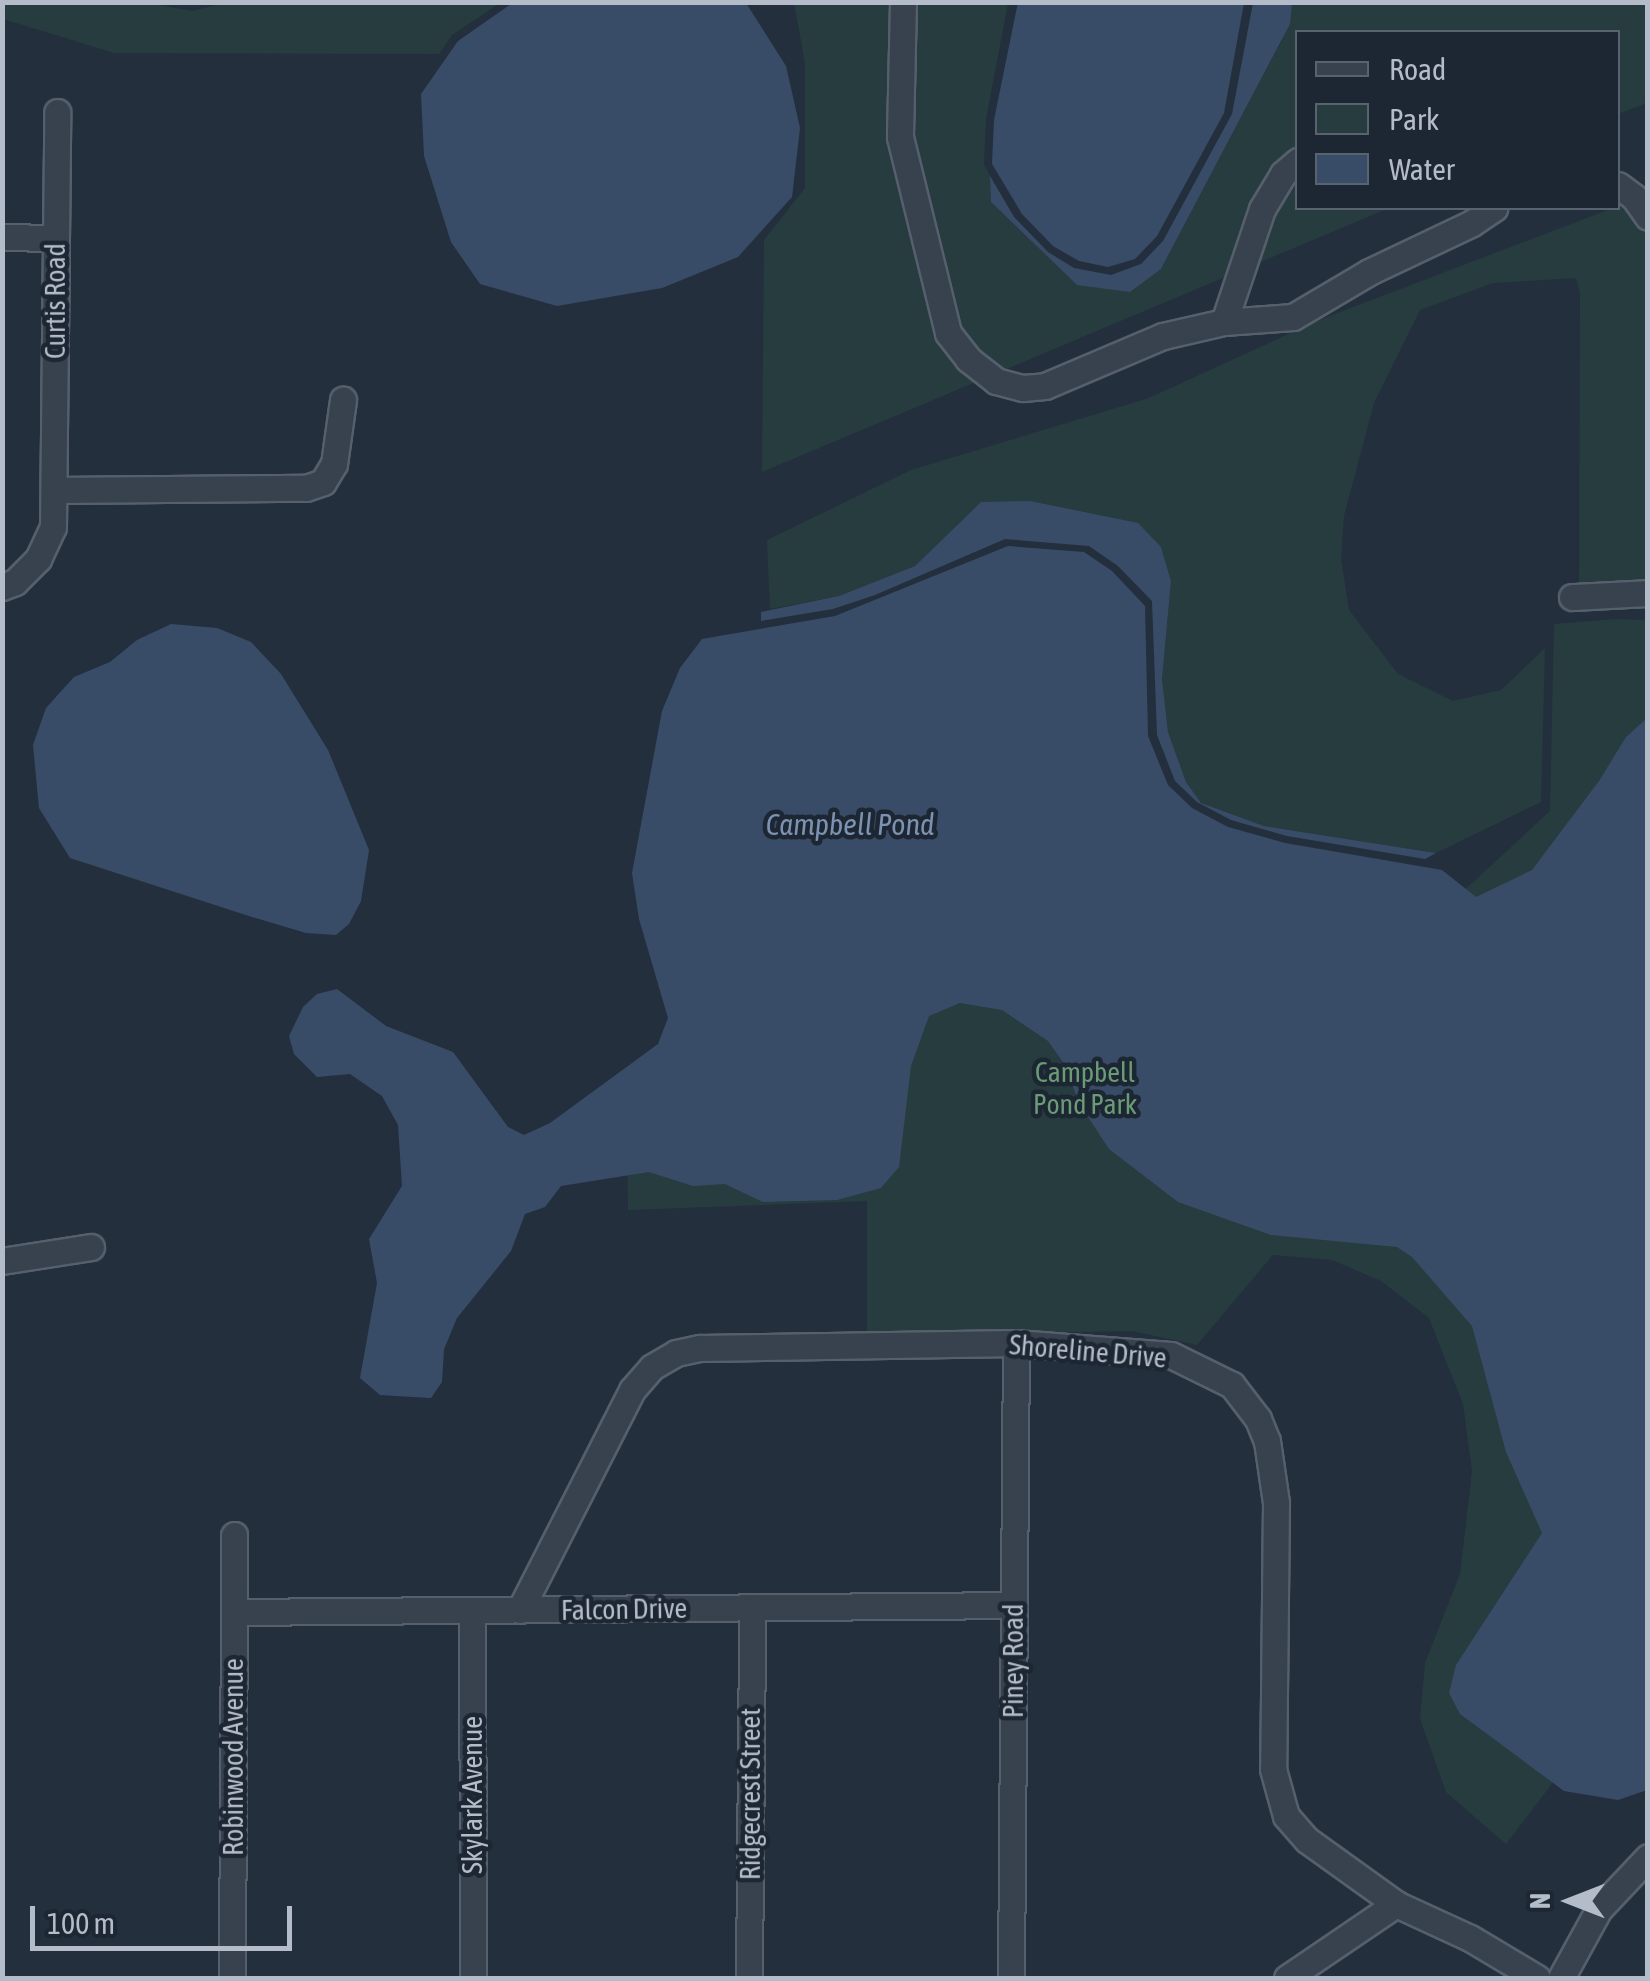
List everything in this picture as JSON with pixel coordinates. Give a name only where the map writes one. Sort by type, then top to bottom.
[{"type":"street","points":[[904,2],[900,137],[948,333],[968,359],[996,381],[1022,388],[1045,386],[1163,336],[1224,322],[1293,317],[1369,272],[1491,210]]},
{"type":"street","name":"Curtis Road","points":[[2,586],[15,582],[38,559],[53,527],[57,112]]},
{"type":"street","points":[[1224,322],[1262,209],[1283,174],[1295,164]]},
{"type":"street","points":[[1620,186],[1634,197],[1648,217]]},
{"type":"street","points":[[2,237],[56,238]]},
{"type":"street","points":[[55,490],[306,488],[323,482],[334,464],[344,400]]},
{"type":"street","points":[[1572,597],[1648,593]]},
{"type":"street","points":[[2,1261],[91,1248]]},
{"type":"street","name":"Piney Road","points":[[1011,1978],[1016,1343]]},
{"type":"street","name":"Shoreline Drive","points":[[520,1610],[632,1390],[652,1367],[676,1353],[700,1348],[1016,1343],[1171,1355],[1210,1371],[1246,1400],[1267,1440],[1273,1469],[1272,1769],[1279,1802],[1307,1840],[1396,1904],[1470,1938],[1537,1978]]},
{"type":"street","name":"Robinwood Avenue","points":[[232,1978],[234,1535]]},
{"type":"street","name":"Falcon Drive","points":[[234,1612],[1013,1605]]},
{"type":"street","name":"Ridgecrest Street","points":[[749,1978],[752,1609]]},
{"type":"street","name":"Skylark Avenue","points":[[472,1612],[472,1978]]},
{"type":"street","points":[[1561,1978],[1598,1909],[1648,1857]]},
{"type":"street","points":[[1288,1978],[1396,1904]]},
{"type":"green space","points":[[229,2],[500,3],[452,35],[439,54],[114,53],[3,19],[3,3],[148,3],[192,11]]},
{"type":"green space","points":[[794,3],[1008,3],[986,119],[984,164],[990,176],[991,202],[1077,285],[1161,269],[1282,40],[1292,3],[1647,3],[1647,103],[1620,113],[1620,30],[1295,30],[1295,210],[1384,210],[762,472],[764,240],[805,188],[805,63]]},
{"type":"green space","points":[[1647,195],[1647,584],[1579,587],[1580,293],[1576,278],[1493,283],[1420,310],[1374,403],[1344,516],[1341,559],[1349,610],[1398,674],[1453,701],[1501,690],[1545,648],[1541,802],[1436,853],[1264,826],[1201,803],[1186,782],[1168,732],[1162,679],[1171,581],[1161,547],[981,502],[915,566],[839,596],[770,609],[767,540],[911,470],[1149,398],[1319,320],[1608,210],[1620,210],[1620,205]]},
{"type":"green space","name":"Campbell Pond","points":[[1647,620],[1647,1659],[1506,1844],[1446,1792],[1420,1719],[1425,1663],[1460,1574],[1472,1471],[1463,1404],[1429,1318],[1381,1281],[1332,1260],[1273,1255],[1197,1345],[1132,1331],[867,1336],[867,1201],[628,1210],[627,1126],[810,654],[1174,861],[1418,933],[1550,811],[1554,624]]},
{"type":"water","points":[[514,2],[746,3],[786,66],[800,128],[792,197],[738,257],[662,288],[557,306],[480,284],[451,242],[424,156],[421,94],[458,41]]},
{"type":"water","points":[[1018,2],[1244,3],[1224,113],[1157,236],[1135,259],[1108,267],[1079,261],[1053,246],[1022,214],[992,164],[994,120]]},
{"type":"water","points":[[1253,3],[1292,3],[1290,24],[1161,269],[1130,292],[1077,285],[991,202],[990,176],[1014,217],[1048,252],[1074,268],[1111,275],[1141,264],[1163,241],[1232,114]]},
{"type":"water","points":[[1030,501],[1138,523],[1161,547],[1171,581],[1162,679],[1168,732],[1186,782],[1201,803],[1264,826],[1436,853],[1425,859],[1287,836],[1231,820],[1197,802],[1175,781],[1157,735],[1152,601],[1118,566],[1089,546],[1005,539],[875,595],[833,609],[761,621],[761,612],[839,596],[915,566],[981,502]]},
{"type":"water","name":"Campbell Pond","points":[[1008,546],[1084,552],[1112,571],[1145,606],[1148,736],[1168,785],[1192,808],[1228,827],[1285,843],[1442,870],[1476,897],[1532,870],[1599,781],[1626,737],[1647,718],[1647,1790],[1618,1800],[1564,1791],[1460,1714],[1449,1693],[1456,1665],[1542,1533],[1506,1452],[1472,1326],[1412,1257],[1397,1247],[1271,1235],[1178,1202],[1109,1149],[1079,1103],[1065,1065],[1048,1041],[1002,1010],[960,1003],[929,1016],[911,1066],[899,1167],[881,1188],[837,1200],[763,1202],[725,1184],[693,1186],[649,1172],[561,1186],[545,1207],[525,1214],[511,1251],[457,1318],[444,1349],[442,1382],[431,1398],[380,1395],[360,1378],[377,1283],[369,1239],[402,1186],[398,1125],[382,1096],[350,1074],[317,1077],[294,1054],[289,1036],[303,1007],[317,994],[337,989],[386,1026],[453,1052],[508,1127],[524,1135],[550,1123],[658,1044],[668,1018],[639,919],[632,873],[662,711],[680,668],[702,639],[835,616]]},
{"type":"water","points":[[171,624],[217,628],[251,642],[281,674],[328,750],[369,850],[361,901],[349,924],[336,935],[306,933],[70,858],[39,808],[33,745],[46,708],[74,677],[110,662],[137,640]]},
{"type":"park label","name":"Campbell Pond Park","points":[[1085,1088]]}]
